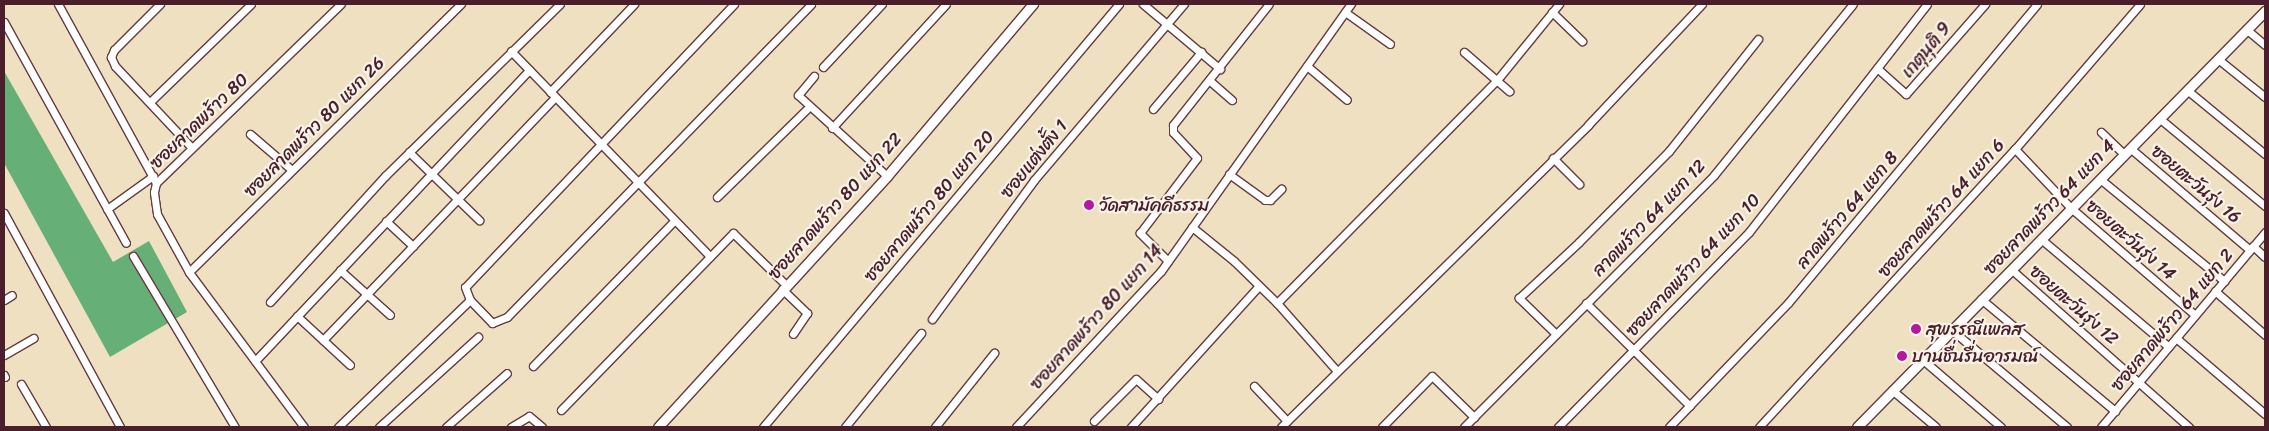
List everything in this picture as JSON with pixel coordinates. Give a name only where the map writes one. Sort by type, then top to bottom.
[{"type":"street","points":[[58,4],[155,180],[107,208]]},
{"type":"street","points":[[160,4],[114,50],[111,57],[115,66],[151,101],[192,148]]},
{"type":"street","points":[[151,101],[251,4]]},
{"type":"street","name":"ซอยลาดพร้าว 80","points":[[304,427],[189,272],[157,214],[154,192],[155,180],[192,148],[341,4]]},
{"type":"street","name":"ซอยลาดพร้าว 80 แยก 26","points":[[189,272],[461,4]]},
{"type":"street","points":[[270,302],[409,152],[560,4]]},
{"type":"street","points":[[323,340],[457,200],[634,4]]},
{"type":"street","points":[[734,4],[465,287],[470,300],[492,324],[500,322],[811,4]]},
{"type":"street","points":[[822,67],[882,4]]},
{"type":"street","points":[[832,128],[946,4]]},
{"type":"street","name":"ซอยลาดพร้าว 80 แยก 22","points":[[658,427],[887,176],[1033,4]]},
{"type":"street","name":"ซอยลาดพร้าว 80 แยก 20","points":[[763,427],[1119,4]]},
{"type":"street","points":[[1144,4],[1220,69]]},
{"type":"street","name":"ซอยแต่งตั้ง 1","points":[[932,319],[1034,180],[1184,4]]},
{"type":"street","points":[[1168,261],[1140,233],[1197,158],[1172,129],[1269,4]]},
{"type":"street","name":"ซอยลาดพร้าว 80 แยก 14","points":[[1016,427],[1168,261],[1351,4]]},
{"type":"street","points":[[1277,303],[1497,80],[1559,4]]},
{"type":"street","points":[[1281,427],[1553,158],[1702,4]]},
{"type":"street","name":"ลาดพร้าว 64 แยก 12","points":[[1464,427],[1714,175],[1853,4]]},
{"type":"street","name":"ซอยลาดพร้าว 64 แยก 10","points":[[1558,427],[1749,232],[1927,4]]},
{"type":"street","name":"เกตุนุติ 9","points":[[1877,68],[1903,94],[1910,92],[1985,4]]},
{"type":"street","name":"ลาดพร้าว 64 แยก 8","points":[[1669,427],[1788,303],[2037,4]]},
{"type":"street","name":"ซอยลาดพร้าว 64 แยก 6","points":[[1760,427],[2015,149],[2140,4]]},
{"type":"street","name":"ซอยลาดพร้าว 64 แยก 4","points":[[1863,425],[1892,390],[2265,11]]},
{"type":"street","points":[[1345,12],[1390,44]]},
{"type":"street","points":[[1552,12],[1582,40]]},
{"type":"street","points":[[4,22],[126,243]]},
{"type":"street","points":[[2246,29],[2265,46]]},
{"type":"street","points":[[1556,334],[1519,298],[1579,242],[1669,151],[1758,38]]},
{"type":"street","points":[[511,51],[674,222],[710,256]]},
{"type":"street","points":[[1152,109],[1201,52]]},
{"type":"street","points":[[1464,52],[1509,91]]},
{"type":"street","points":[[2218,59],[2265,97]]},
{"type":"street","points":[[1306,66],[1347,100]]},
{"type":"street","points":[[255,361],[529,70]]},
{"type":"street","points":[[814,76],[798,93],[808,107],[887,176]]},
{"type":"street","points":[[1210,81],[1232,100]]},
{"type":"street","points":[[2187,90],[2265,154]]},
{"type":"street","points":[[717,197],[808,107]]},
{"type":"street","points":[[2159,118],[2265,206]]},
{"type":"street","name":"ซอยตะวันรุ่ง 16","points":[[2101,132],[2242,244],[2265,257]]},
{"type":"street","points":[[250,134],[292,170]]},
{"type":"street","name":"ซอยตะวันรุ่ง 14","points":[[2015,149],[2071,208],[2196,315]]},
{"type":"street","points":[[409,152],[431,176],[479,220]]},
{"type":"street","points":[[1553,158],[1579,184]]},
{"type":"street","points":[[1229,174],[1268,201],[1280,189]]},
{"type":"street","points":[[2100,179],[2214,275],[2224,281]]},
{"type":"street","points":[[4,213],[120,427]]},
{"type":"street","points":[[386,221],[413,246]]},
{"type":"street","points":[[533,366],[674,222]]},
{"type":"street","points":[[1192,227],[1277,303],[1337,370]]},
{"type":"street","name":"ซอยลาดพร้าว 64 แยก 2","points":[[2101,427],[2265,232]]},
{"type":"street","points":[[561,410],[734,233],[807,313],[792,334]]},
{"type":"street","points":[[2040,239],[2169,347]]},
{"type":"street","points":[[134,256],[236,427]]},
{"type":"street","points":[[340,270],[390,315]]},
{"type":"street","name":"ซอยตะวันรุ่ง 12","points":[[2012,270],[2140,381],[2189,427]]},
{"type":"street","points":[[1131,427],[1259,286]]},
{"type":"street","points":[[2216,291],[2265,334]]},
{"type":"street","points":[[4,300],[12,295]]},
{"type":"street","points":[[1982,299],[2115,411]]},
{"type":"street","points":[[338,427],[470,300]]},
{"type":"street","points":[[1586,304],[1690,406]]},
{"type":"street","points":[[297,316],[350,365]]},
{"type":"street","points":[[1952,331],[2067,427]]},
{"type":"street","points":[[845,427],[922,333]]},
{"type":"street","points":[[379,427],[478,337]]},
{"type":"street","points":[[4,355],[34,338]]},
{"type":"street","points":[[2176,338],[2265,414]]},
{"type":"street","points":[[935,427],[994,353]]},
{"type":"street","points":[[1923,360],[2001,427]]},
{"type":"street","points":[[446,427],[507,373]]},
{"type":"street","points":[[1382,427],[1432,376],[1474,417]]},
{"type":"street","points":[[1094,421],[1136,379],[1158,399]]},
{"type":"street","points":[[21,384],[46,427]]},
{"type":"street","points":[[1254,386],[1287,421]]},
{"type":"street","points":[[1892,390],[1936,427]]},
{"type":"street","points":[[510,427],[530,416],[542,427]]},
{"type":"green space","points":[[4,71],[113,262],[149,241],[187,312],[110,357],[4,163]]},
{"type":"place","name":"วัดสามัคคีธรรม","points":[[1089,205]]},
{"type":"place","name":"สุพรรณีเพลส","points":[[1916,329]]},
{"type":"place","name":"บานชื่นรื่นอารมณ์","points":[[1902,356]]}]
